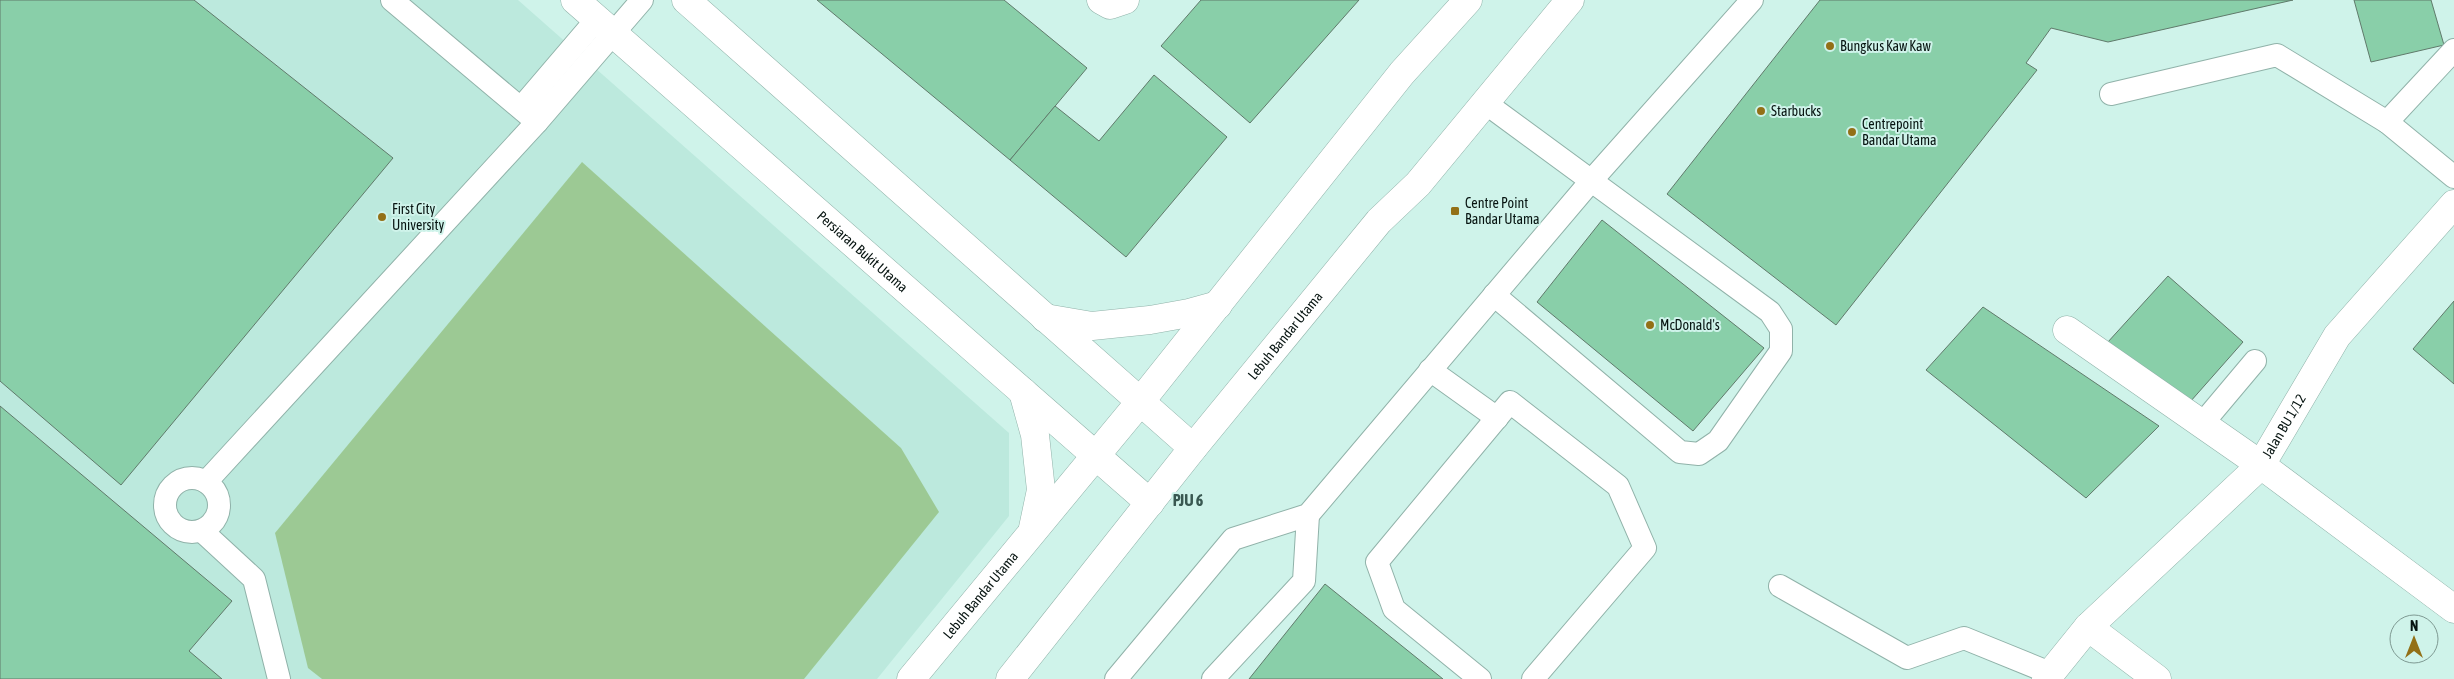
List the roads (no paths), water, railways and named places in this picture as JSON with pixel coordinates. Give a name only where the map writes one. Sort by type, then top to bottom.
[{"type":"street","name":"Persiaran Bukit Utama","points":[[575,0],[1150,503]]},
{"type":"street","points":[[686,0],[1194,448]]},
{"type":"street","points":[[1101,0],[1110,5],[1124,0]]},
{"type":"street","name":"Lebuh Bandar Utama","points":[[911,679],[1140,402],[1402,73],[1468,0]]},
{"type":"street","name":"Lebuh Bandar Utama","points":[[1010,679],[1194,448],[1379,221],[1418,184],[1570,0]]},
{"type":"street","name":"Jalan BU 1/12","points":[[2048,676],[2088,627],[2261,465],[2337,336],[2454,204]]},
{"type":"street","points":[[1045,318],[1092,326],[1150,320],[1189,313],[1218,305]]},
{"type":"street","points":[[2067,330],[2261,465],[2454,609]]},
{"type":"street","points":[[1023,392],[1034,435],[1041,490],[1031,534]]},
{"type":"street","points":[[2088,627],[2158,679]]},
{"type":"lane","points":[[392,0],[529,115]]},
{"type":"lane","points":[[206,482],[606,26],[642,0]]},
{"type":"lane","points":[[1127,675],[1233,539],[1308,515],[1590,181],[1752,0]]},
{"type":"lane","points":[[2387,122],[2454,50]]},
{"type":"lane","points":[[2111,94],[2277,55],[2387,122],[2454,176]]},
{"type":"lane","points":[[1484,102],[1770,312],[1781,329],[1780,351],[1718,442],[1700,454],[1680,452],[1494,295]]},
{"type":"lane","points":[[2202,424],[2255,361]]},
{"type":"lane","points":[[1430,370],[1497,418]]},
{"type":"lane","points":[[1480,679],[1394,609],[1376,562],[1510,402],[1618,486],[1645,548],[1533,679]]},
{"type":"lane","points":[[195,479],[206,482],[215,491],[220,502],[218,514],[212,524],[202,531],[190,532],[178,529],[170,520],[165,509],[166,497],[173,487],[183,480],[195,479]]},
{"type":"lane","points":[[1214,679],[1304,581],[1308,515]]},
{"type":"lane","points":[[202,531],[254,579],[279,679]]},
{"type":"lane","points":[[1780,586],[1907,658],[1964,638],[2048,676]]},
{"type":"place","name":"Bungkus Kaw Kaw","points":[[1830,46]]},
{"type":"place","name":"Starbucks","points":[[1761,111]]},
{"type":"place","name":"Centrepoint Bandar Utama","points":[[1852,132]]},
{"type":"place","name":"Centre Point Bandar Utama","points":[[1455,211]]},
{"type":"place","name":"First City University","points":[[382,217]]},
{"type":"place","name":"McDonald's","points":[[1650,325]]},
{"type":"district","name":"PJU 6","points":[[1188,500]]}]
